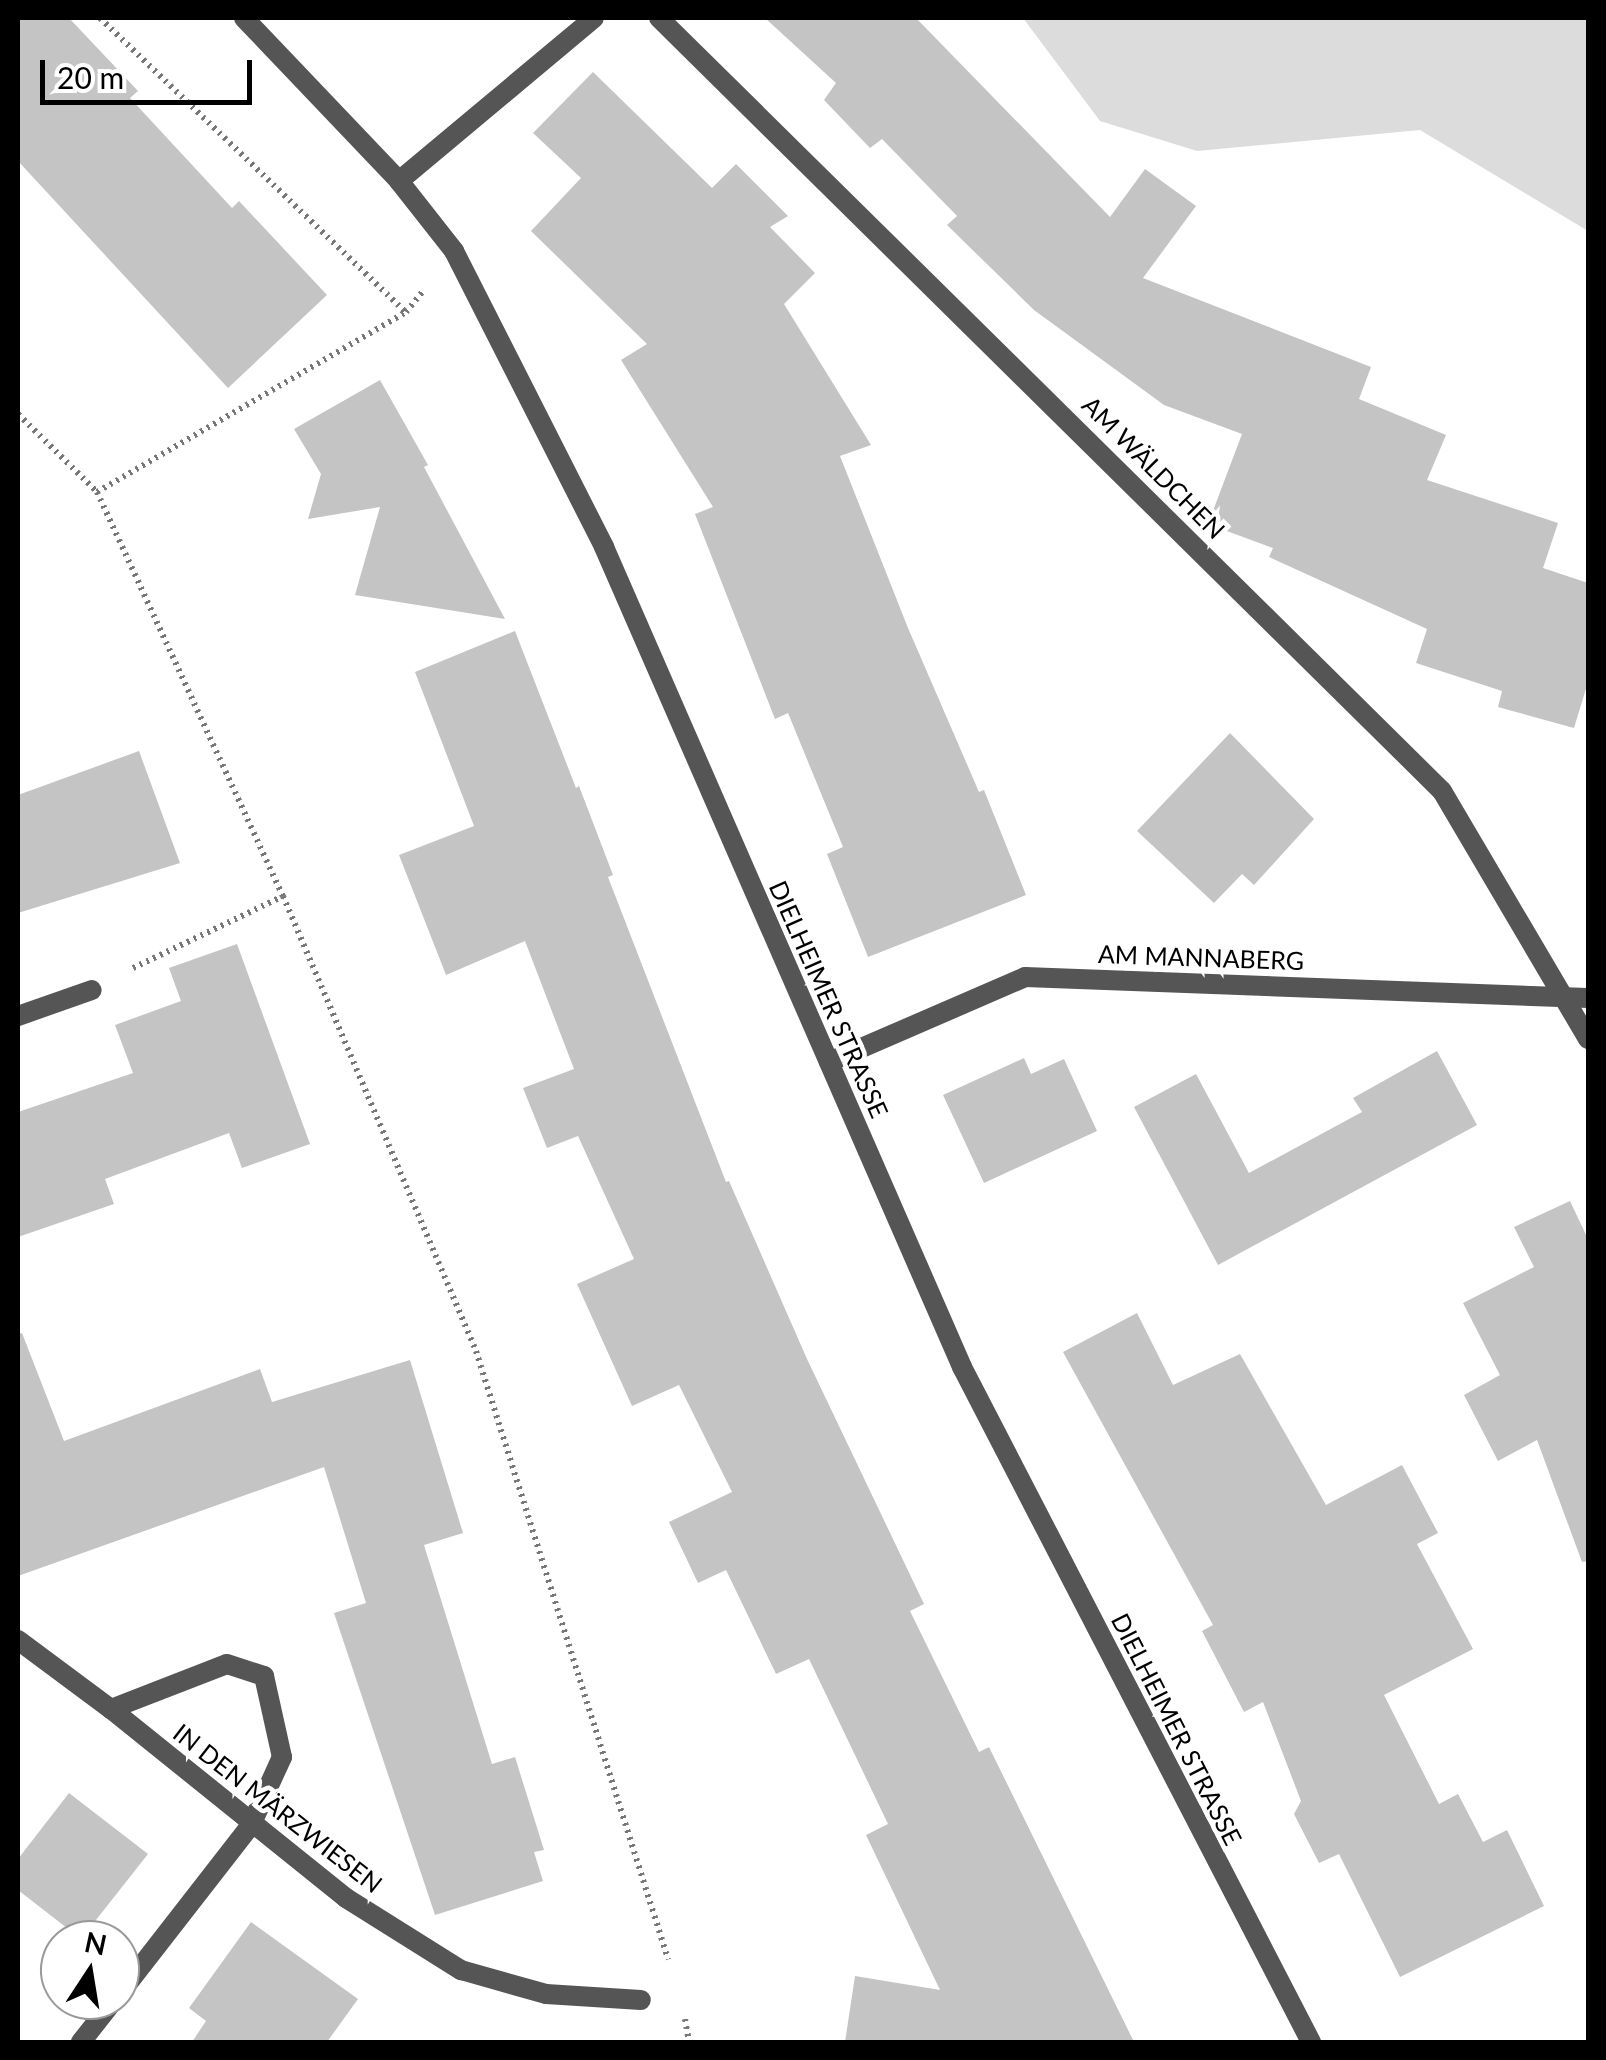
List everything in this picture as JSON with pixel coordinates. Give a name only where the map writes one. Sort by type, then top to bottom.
[{"type":"street","name":"DIELHEIMER STRASSE","points":[[244,18],[399,181],[454,251],[604,547],[962,1367],[1311,2042]]},
{"type":"street","points":[[399,181],[594,18]]},
{"type":"street","name":"AM WÄLDCHEN","points":[[659,18],[1442,790],[1588,1039]]},
{"type":"street","name":"AM MANNABERG","points":[[829,1062],[1025,977],[1562,994],[1588,998]]},
{"type":"street","points":[[18,1016],[92,990]]},
{"type":"street","name":"IN DEN MÄRZWIESEN","points":[[18,1640],[111,1709],[346,1898],[461,1970],[546,1994],[641,2000]]},
{"type":"street","points":[[111,1709],[227,1664],[264,1676],[282,1758],[251,1825],[140,1967]]},
{"type":"street","points":[[81,2042],[98,2020]]},
{"type":"path","points":[[100,18],[406,312]]},
{"type":"path","points":[[97,492],[406,312],[454,251]]},
{"type":"path","points":[[18,414],[97,492],[283,896],[476,1351],[670,1969]]},
{"type":"path","points":[[92,990],[283,896]]},
{"type":"shaded area","points":[[1023,18],[1588,18],[1588,231],[1420,130],[1197,151],[1100,121]]},
{"type":"building","points":[[18,18],[69,18],[138,91],[130,98],[232,208],[239,201],[327,295],[228,388],[18,161]]},
{"type":"building","points":[[765,18],[916,18],[1110,217],[1145,169],[1196,206],[1143,278],[1371,367],[1359,399],[1446,435],[1427,480],[1558,523],[1543,568],[1588,583],[1588,682],[1574,728],[1498,707],[1502,691],[1416,663],[1427,629],[1269,557],[1273,548],[1208,524],[1242,434],[1164,405],[1034,310],[947,225],[957,216],[882,139],[870,148],[824,100],[836,83]]},
{"type":"building","points":[[593,72],[712,188],[736,164],[788,216],[770,227],[815,273],[784,304],[871,445],[840,456],[908,628],[979,792],[984,790],[1026,895],[868,957],[827,854],[843,847],[788,713],[775,719],[695,514],[713,507],[621,360],[647,344],[531,231],[581,178],[533,133]]},
{"type":"building","points":[[380,380],[428,465],[424,467],[505,619],[355,595],[380,507],[308,519],[321,474],[294,429]]},
{"type":"building","points":[[515,631],[576,788],[579,786],[613,875],[608,877],[726,1182],[729,1181],[807,1359],[924,1604],[910,1611],[979,1752],[989,1747],[1134,2042],[845,2042],[855,1976],[940,1990],[866,1835],[888,1824],[809,1659],[776,1674],[726,1570],[698,1583],[669,1522],[732,1492],[679,1385],[632,1406],[577,1284],[634,1259],[578,1136],[547,1148],[523,1088],[574,1069],[525,941],[446,975],[399,855],[474,826],[415,672]]},
{"type":"building","points":[[1230,733],[1314,819],[1254,885],[1242,874],[1214,903],[1137,831]]},
{"type":"building","points":[[139,751],[180,863],[18,913],[18,795]]},
{"type":"building","points":[[237,944],[310,1144],[242,1168],[229,1133],[105,1179],[114,1204],[18,1237],[18,1112],[133,1073],[115,1025],[181,1001],[169,968]]},
{"type":"building","points":[[1437,1051],[1477,1125],[1218,1265],[1134,1107],[1196,1074],[1249,1173],[1362,1112],[1353,1098]]},
{"type":"building","points":[[1024,1058],[1031,1074],[1064,1059],[1097,1131],[984,1183],[943,1095]]},
{"type":"building","points":[[1570,1201],[1588,1239],[1588,1561],[1582,1562],[1537,1440],[1498,1461],[1464,1395],[1500,1375],[1463,1303],[1534,1267],[1514,1227]]},
{"type":"building","points":[[1137,1313],[1173,1385],[1240,1354],[1326,1505],[1402,1465],[1438,1533],[1417,1544],[1473,1649],[1384,1695],[1439,1804],[1458,1794],[1483,1842],[1507,1830],[1544,1906],[1400,1977],[1339,1854],[1319,1863],[1294,1814],[1301,1801],[1263,1702],[1244,1712],[1202,1631],[1213,1625],[1063,1352]]},
{"type":"building","points":[[22,1333],[64,1441],[260,1369],[272,1402],[410,1360],[463,1533],[424,1545],[492,1764],[515,1757],[544,1850],[534,1852],[543,1881],[435,1915],[334,1613],[366,1603],[324,1467],[18,1576],[18,1334]]},
{"type":"building","points":[[69,1793],[148,1854],[96,1920],[57,1920],[18,1890],[18,1859]]},
{"type":"building","points":[[251,1922],[358,1999],[327,2042],[192,2042],[206,2021],[189,2008]]}]
